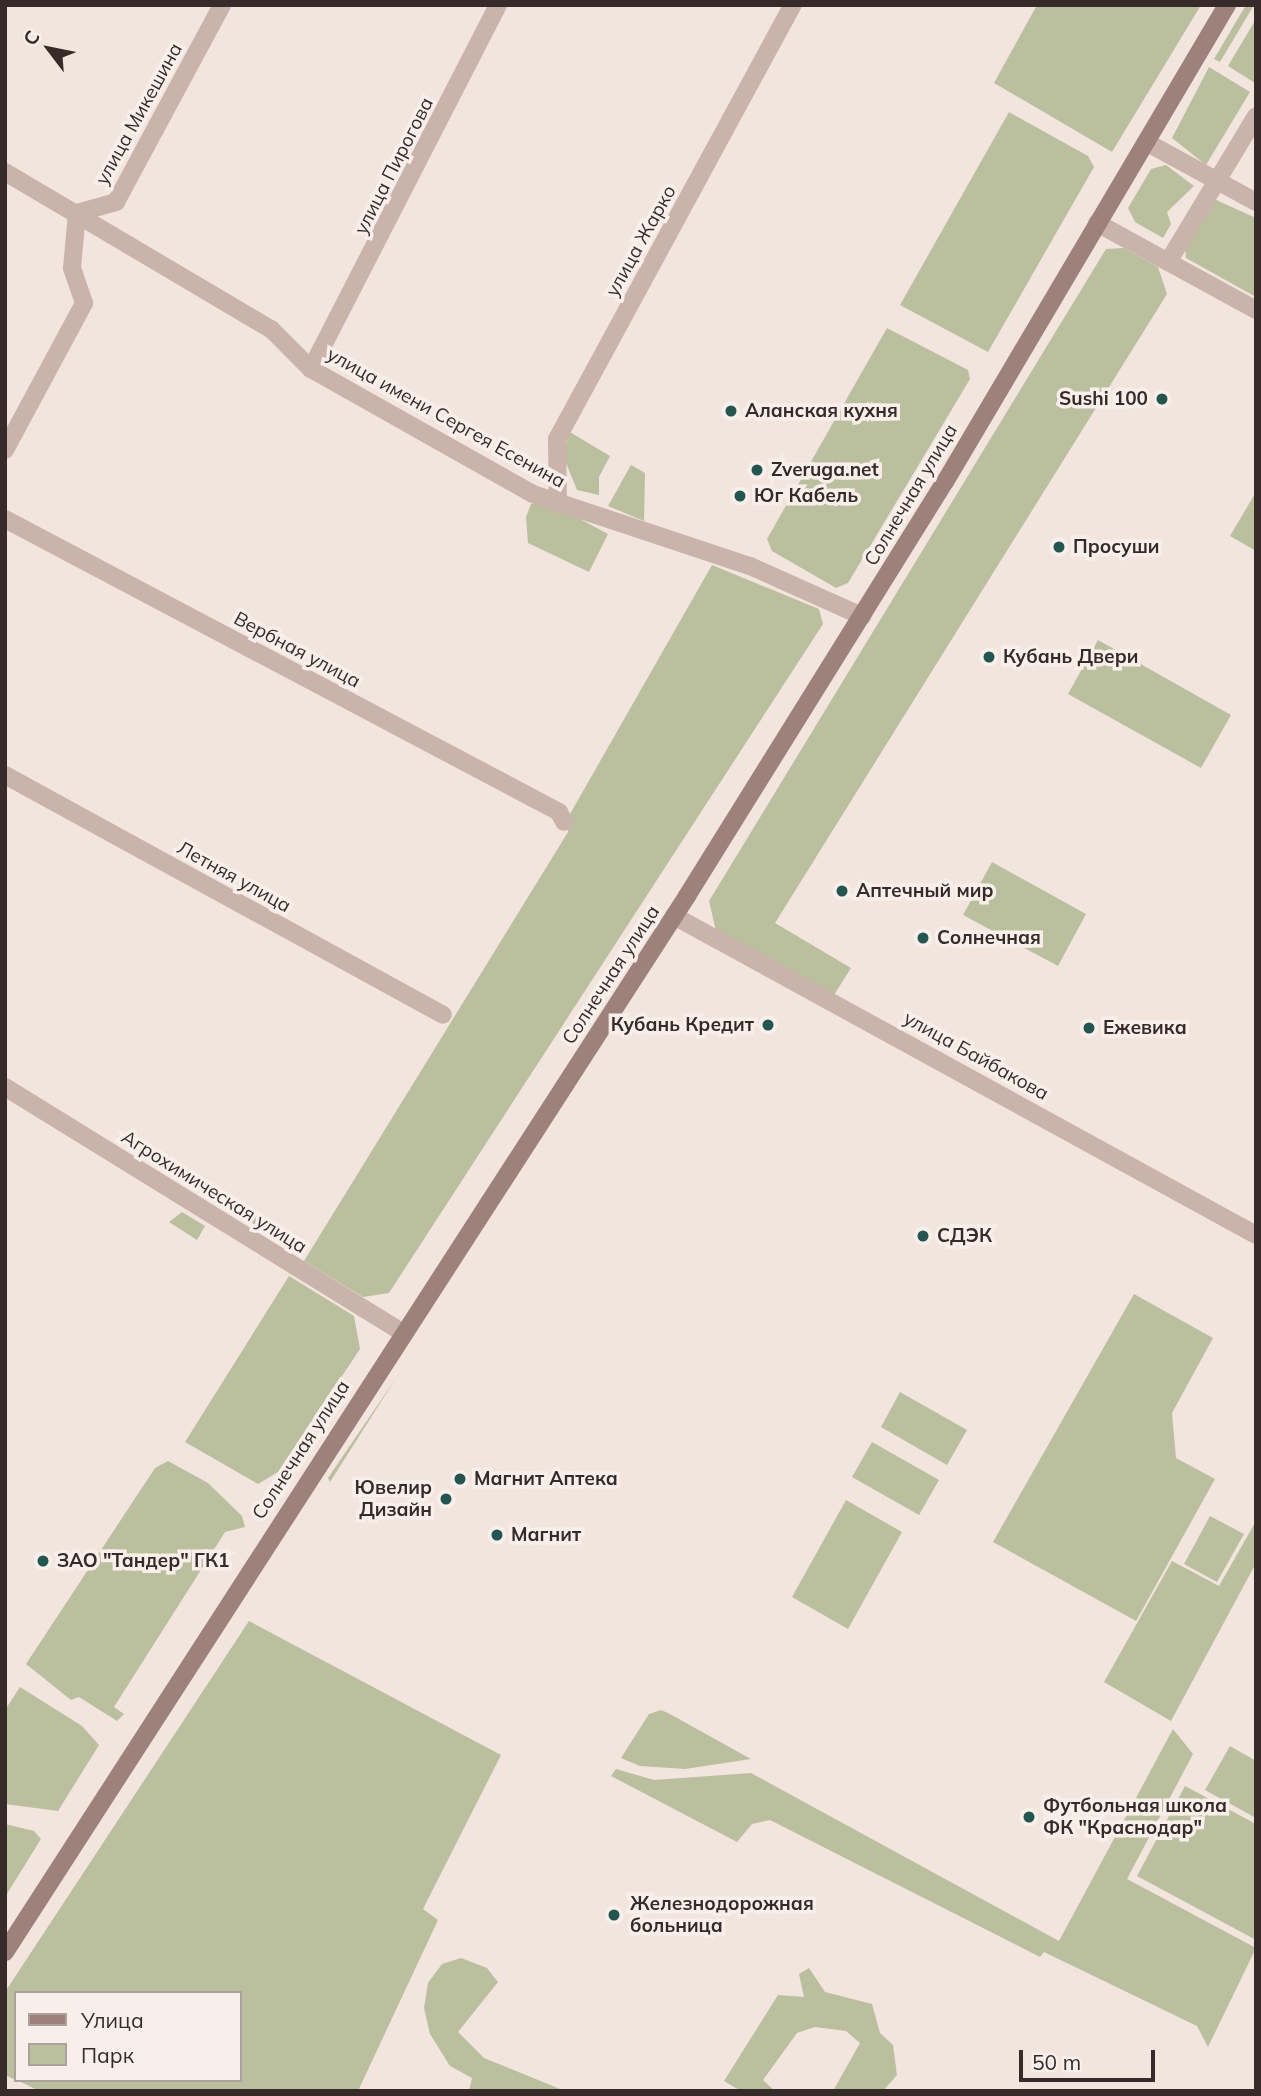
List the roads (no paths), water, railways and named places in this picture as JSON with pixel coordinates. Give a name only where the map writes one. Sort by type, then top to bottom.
[{"type":"main road","name":"Солнечная улица","points":[[5,1952],[402,1332],[674,916],[862,616],[1227,5]]},
{"type":"street","name":"улица Микешина","points":[[77,213],[116,202],[222,5]]},
{"type":"street","name":"улица Пирогова","points":[[311,369],[498,5]]},
{"type":"street","name":"улица Жарко","points":[[558,504],[557,439],[793,5]]},
{"type":"street","points":[[1168,262],[1256,116]]},
{"type":"street","points":[[1146,142],[1256,202]]},
{"type":"street","name":"улица имени Сергея Есенина","points":[[5,172],[271,329],[311,369],[558,504],[750,566],[862,616]]},
{"type":"street","points":[[5,450],[84,303],[72,268],[77,213]]},
{"type":"street","points":[[1097,223],[1256,310]]},
{"type":"street","name":"Вербная улица","points":[[5,519],[559,812],[564,822]]},
{"type":"street","name":"Летняя улица","points":[[5,775],[443,1015]]},
{"type":"street","name":"улица Байбакова","points":[[674,916],[1256,1235]]},
{"type":"street","name":"Агрохимическая улица","points":[[5,1087],[402,1332]]},
{"type":"place","name":"Sushi 100","points":[[1162,399]]},
{"type":"place","name":"Аланская кухня","points":[[731,411]]},
{"type":"place","name":"Zveruga.net","points":[[757,470]]},
{"type":"place","name":"Юг Кабель","points":[[740,496]]},
{"type":"place","name":"Просуши","points":[[1059,547]]},
{"type":"place","name":"Кубань Двери","points":[[989,657]]},
{"type":"place","name":"Аптечный мир","points":[[842,891]]},
{"type":"place","name":"Солнечная","points":[[923,938]]},
{"type":"place","name":"Кубань Кредит","points":[[768,1025]]},
{"type":"place","name":"Ежевика","points":[[1089,1028]]},
{"type":"place","name":"СДЭК","points":[[923,1236]]},
{"type":"place","name":"Магнит Аптека","points":[[460,1479]]},
{"type":"place","name":"Ювелир Дизайн","points":[[446,1499]]},
{"type":"place","name":"Магнит","points":[[497,1535]]},
{"type":"place","name":"ЗАО \"Тандер\" ГК1","points":[[43,1561]]},
{"type":"place","name":"Футбольная школа ФК \"Краснодар\"","points":[[1029,1817]]},
{"type":"place","name":"Железнодорожная больница","points":[[614,1915]]}]
